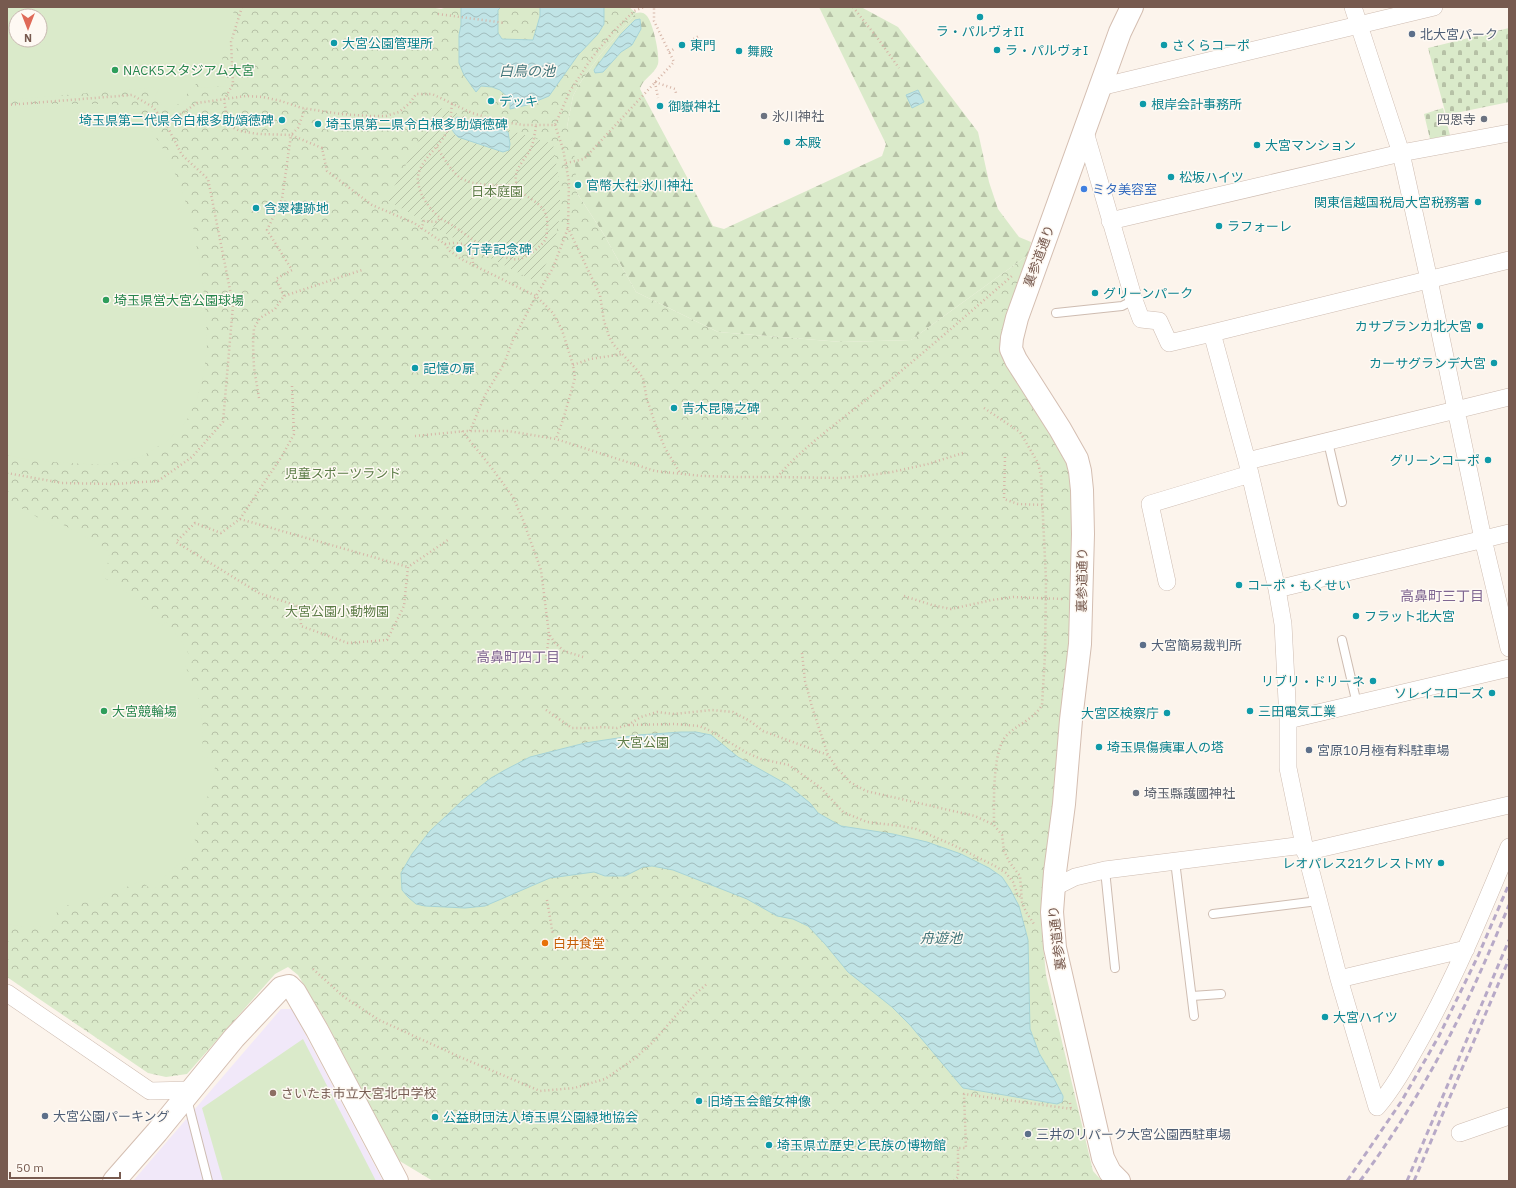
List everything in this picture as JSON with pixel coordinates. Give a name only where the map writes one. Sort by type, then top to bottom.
[{"type":"street","name":"裏参道通り","points":[[1119,1181],[1110,1172],[1103,1158],[1055,948],[1052,912],[1053,888],[1067,778],[1071,720],[1080,644],[1083,534],[1080,471],[1077,459],[1060,429],[1016,360],[1011,349],[1017,318],[1120,32],[1132,7]]},
{"type":"street","points":[[1353,7],[1401,153],[1483,539],[1509,648]]},
{"type":"street","points":[[1100,87],[1434,7]]},
{"type":"street","points":[[1085,132],[1110,221],[1141,319],[1160,321],[1169,343],[1509,260]]},
{"type":"street","points":[[1110,221],[1401,153],[1509,133]]},
{"type":"street","points":[[1212,333],[1249,468],[1277,589],[1283,624],[1288,720],[1288,768],[1305,849],[1339,980],[1377,1107],[1390,1092],[1432,1019],[1466,949],[1509,847]]},
{"type":"street","points":[[1167,582],[1150,504],[1249,468],[1328,442],[1509,397]]},
{"type":"street","points":[[1277,589],[1509,533]]},
{"type":"street","points":[[1288,720],[1509,668]]},
{"type":"street","points":[[1053,888],[1075,877],[1105,870],[1175,861],[1305,849],[1509,805]]},
{"type":"street","points":[[1339,980],[1466,949]]},
{"type":"street","points":[[114,1181],[234,1038],[281,988],[289,986],[295,992],[306,1011],[399,1179]]},
{"type":"street","points":[[7,993],[150,1091],[188,1093]]},
{"type":"street","points":[[1460,1133],[1509,1116]]},
{"type":"lane","points":[[1056,313],[1122,306],[1134,300]]},
{"type":"lane","points":[[1328,442],[1342,502]]},
{"type":"lane","points":[[1342,640],[1357,704]]},
{"type":"lane","points":[[1175,861],[1194,1016]]},
{"type":"lane","points":[[1105,870],[1115,968]]},
{"type":"lane","points":[[1212,914],[1318,901]]},
{"type":"lane","points":[[1192,996],[1221,994]]},
{"type":"lane","points":[[188,1093],[208,1181]]},
{"type":"path","points":[[242,7],[231,42],[233,84],[224,100],[228,124],[240,131],[258,134],[291,135],[322,148],[327,171],[372,205],[414,223],[445,244],[450,251],[461,259],[536,296],[553,313],[562,330],[573,365],[575,378],[556,439]]},
{"type":"path","points":[[470,431],[485,395],[504,364],[513,340],[536,296],[553,268],[568,228],[569,182],[563,149],[555,125],[570,91],[591,59],[612,33],[634,11],[644,7]]},
{"type":"path","points":[[566,162],[584,159],[674,62],[654,21],[654,7]]},
{"type":"path","points":[[853,7],[899,68]]},
{"type":"path","points":[[438,14],[505,23]]},
{"type":"path","points":[[690,41],[699,36]]},
{"type":"path","points":[[669,52],[674,49]]},
{"type":"path","points":[[654,82],[675,88],[676,93]]},
{"type":"path","points":[[654,82],[658,98]]},
{"type":"path","points":[[166,124],[197,103],[246,96],[263,97],[305,109],[353,115],[386,116],[399,112],[410,103],[416,94],[432,94],[472,113],[503,122],[524,125],[555,125]]},
{"type":"path","points":[[7,105],[132,95],[153,107],[166,124],[182,155],[208,179],[233,306],[223,422],[192,457],[158,481],[114,484],[62,483],[7,472]]},
{"type":"path","points":[[452,104],[448,129],[422,164],[417,179],[419,191],[426,202],[440,218],[500,256],[519,259],[535,251],[546,240],[548,217],[540,205],[521,190],[516,182],[516,173],[531,148],[536,125]]},
{"type":"path","points":[[284,296],[276,279],[292,270],[267,230],[282,199],[291,135],[298,128],[305,109]]},
{"type":"path","points":[[436,147],[445,162],[466,181],[488,185],[518,185]]},
{"type":"path","points":[[421,228],[424,221],[437,222],[440,218]]},
{"type":"path","points":[[568,228],[600,295],[604,321],[609,336],[613,344],[643,378],[647,400],[665,448],[681,473]]},
{"type":"path","points":[[445,244],[464,244],[472,253],[473,264]]},
{"type":"path","points":[[260,398],[254,368],[254,328],[260,318],[275,309],[284,296],[362,270]]},
{"type":"path","points":[[777,477],[791,461],[842,417],[882,387],[1016,273]]},
{"type":"path","points":[[573,365],[590,359],[623,354]]},
{"type":"path","points":[[292,386],[294,434],[282,456],[240,519],[221,533],[195,523],[176,542],[259,593],[300,607],[301,626],[348,643],[387,640],[404,606],[408,567]]},
{"type":"path","points":[[984,408],[1020,432],[1038,463],[1041,476],[1043,505],[1046,580],[1045,655],[1042,705],[1038,712],[1006,735],[1000,747],[994,791],[994,825]]},
{"type":"path","points":[[415,436],[462,431],[508,431],[556,439],[655,471],[735,478],[840,478],[871,475],[928,464],[963,452]]},
{"type":"path","points":[[462,431],[513,497],[523,520],[541,570],[549,634],[546,660]]},
{"type":"path","points":[[1005,457],[1004,499],[1018,504],[1043,505]]},
{"type":"path","points":[[240,519],[408,567],[448,540]]},
{"type":"path","points":[[904,596],[932,605],[951,609],[1013,597],[1045,599],[1081,598]]},
{"type":"path","points":[[549,634],[555,643],[564,651],[583,657]]},
{"type":"path","points":[[802,653],[808,694],[828,755],[837,768],[850,782],[866,791],[976,816],[994,825],[1002,835],[1004,850],[1010,863],[1020,876],[1022,899],[1026,912],[1036,926]]},
{"type":"path","points":[[546,710],[572,728],[617,728],[628,725],[675,724],[699,726],[711,731],[747,753],[761,759],[789,765],[821,788],[843,812],[867,822],[900,826],[916,830],[953,845],[995,866],[1006,874],[1013,882],[1017,893],[1022,899]]},
{"type":"path","points":[[628,725],[641,717],[657,712],[674,714],[712,710],[733,712],[750,721],[763,731],[828,755]]},
{"type":"path","points":[[547,900],[553,935]]},
{"type":"path","points":[[313,970],[344,997],[379,1020],[540,1091],[574,1088],[605,1079],[634,1059],[652,1043],[694,995],[708,983]]},
{"type":"path","points":[[954,1181],[958,1177],[958,1148],[966,1148],[964,1094],[1093,1111]]},
{"type":"path","points":[[1070,1102],[1071,1109]]},
{"type":"shaded area","name":"さいたま市立大宮北中学校","points":[[281,1009],[292,1009],[383,1181],[133,1181]]},
{"type":"green space","name":"大宮公園","points":[[7,7],[430,7],[441,9],[447,7],[629,7],[636,13],[600,55],[580,83],[573,96],[567,127],[574,149],[577,193],[603,233],[636,292],[718,332],[841,342],[911,340],[1028,255],[1002,343],[1074,473],[1078,537],[1058,784],[1041,899],[1041,923],[1046,975],[1093,1171],[1102,1181],[433,1181],[398,1160],[325,1020],[298,975],[288,967],[275,974],[187,1074],[166,1077],[148,1073],[7,977]]},
{"type":"green space","name":"NACK5スタジアム大宮","points":[[7,7],[233,7],[237,54],[222,55],[226,86],[199,88],[199,84],[196,84],[168,115],[168,109],[154,98],[160,87],[7,100]]},
{"type":"green space","points":[[819,7],[861,7],[898,27],[978,132],[989,182],[998,209],[1019,237],[1031,242],[1028,255],[911,340],[841,342],[718,332],[636,292],[603,233],[577,193],[567,127],[573,96],[580,83],[600,55],[636,13],[639,12],[646,15],[652,25],[657,47],[658,60],[658,64],[654,71],[640,89],[713,226],[724,229],[882,156],[886,144]]},
{"type":"green space","points":[[1509,28],[1509,102],[1446,115],[1428,48]]},
{"type":"green space","name":"埼玉県営大宮公園球場","points":[[111,104],[139,111],[162,147],[180,184],[193,226],[203,284],[207,349],[203,377],[197,399],[187,420],[170,439],[141,457],[103,465],[34,461],[7,455],[7,105]]},
{"type":"green space","name":"日本庭園","points":[[437,107],[553,144],[560,186],[560,215],[553,251],[536,282],[464,244],[387,200]]},
{"type":"green space","points":[[1443,108],[1450,135],[1430,139],[1424,114]]},
{"type":"green space","name":"大宮競輪場","points":[[7,500],[53,526],[56,521],[106,548],[110,558],[102,576],[142,604],[161,626],[166,622],[179,638],[193,661],[185,665],[198,696],[203,727],[202,757],[217,758],[211,786],[202,814],[190,833],[200,847],[168,873],[153,891],[141,881],[93,901],[57,907],[56,927],[18,926],[7,924]]},
{"type":"green space","name":"さいたま市立大宮北中学校","points":[[303,1039],[376,1181],[223,1181],[202,1108]]},
{"type":"water","name":"白鳥の池","points":[[461,7],[501,7],[498,10],[498,33],[502,39],[533,40],[540,16],[540,7],[604,7],[604,24],[598,34],[578,55],[549,96],[527,105],[510,109],[510,99],[500,90],[492,87],[481,86],[476,92],[464,75],[459,63]]},
{"type":"water","points":[[640,19],[641,29],[632,45],[621,52],[603,72],[595,73],[594,70],[621,34],[635,20]]},
{"type":"water","points":[[918,90],[924,102],[912,108],[906,95]]},
{"type":"water","points":[[457,117],[508,132],[510,144],[509,150],[503,152],[458,137],[451,127],[451,122]]},
{"type":"water","name":"舟遊池","points":[[696,732],[711,735],[738,757],[788,785],[810,803],[818,813],[841,826],[893,834],[927,842],[961,854],[989,868],[1002,877],[1019,906],[1028,940],[1030,1029],[1039,1053],[1063,1096],[1062,1102],[1057,1104],[963,1088],[910,1025],[892,1007],[848,972],[808,926],[793,919],[777,916],[747,899],[673,870],[652,866],[643,867],[625,876],[605,876],[594,872],[550,878],[485,906],[465,908],[425,906],[416,904],[402,890],[401,873],[412,854],[430,831],[462,801],[491,778],[505,770],[530,757],[585,743],[638,735]]},
{"type":"railway","points":[[1347,1181],[1401,1102],[1439,1036],[1478,956],[1509,884]]},
{"type":"railway","points":[[1360,1181],[1395,1130],[1438,1059],[1472,991],[1509,905]]},
{"type":"railway","points":[[1407,1181],[1509,940]]},
{"type":"railway","points":[[1414,1181],[1509,959]]},
{"type":"place","name":"ラ・パルヴォII","points":[[980,17]]},
{"type":"place","name":"北大宮パーク","points":[[1412,34]]},
{"type":"place","name":"大宮公園管理所","points":[[334,43]]},
{"type":"place","name":"東門","points":[[682,45]]},
{"type":"place","name":"さくらコーポ","points":[[1164,45]]},
{"type":"place","name":"ラ・パルヴォI","points":[[997,50]]},
{"type":"place","name":"舞殿","points":[[739,51]]},
{"type":"place","name":"NACK5スタジアム大宮","points":[[115,70]]},
{"type":"place","name":"デッキ","points":[[491,101]]},
{"type":"place","name":"根岸会計事務所","points":[[1143,104]]},
{"type":"place","name":"御嶽神社","points":[[660,106]]},
{"type":"place","name":"氷川神社","points":[[764,116]]},
{"type":"place","name":"四恩寺","points":[[1484,119]]},
{"type":"place","name":"埼玉県第二代県令白根多助頌徳碑","points":[[282,120]]},
{"type":"place","name":"埼玉県第二県令白根多助頌徳碑","points":[[318,124]]},
{"type":"place","name":"本殿","points":[[787,142]]},
{"type":"place","name":"大宮マンション","points":[[1257,145]]},
{"type":"place","name":"松坂ハイツ","points":[[1171,177]]},
{"type":"place","name":"官幣大社 氷川神社","points":[[578,185]]},
{"type":"place","name":"ミタ美容室","points":[[1084,189]]},
{"type":"place","name":"関東信越国税局大宮税務署","points":[[1478,202]]},
{"type":"place","name":"含翠褸跡地","points":[[256,208]]},
{"type":"place","name":"ラフォーレ","points":[[1219,226]]},
{"type":"place","name":"行幸記念碑","points":[[459,249]]},
{"type":"place","name":"グリーンパーク","points":[[1095,293]]},
{"type":"place","name":"埼玉県営大宮公園球場","points":[[106,300]]},
{"type":"place","name":"カサブランカ北大宮","points":[[1480,326]]},
{"type":"place","name":"カーサグランデ大宮","points":[[1494,363]]},
{"type":"place","name":"記憶の扉","points":[[415,368]]},
{"type":"place","name":"青木昆陽之碑","points":[[674,408]]},
{"type":"place","name":"グリーンコーポ","points":[[1488,460]]},
{"type":"place","name":"コーポ・もくせい","points":[[1239,585]]},
{"type":"place","name":"フラット北大宮","points":[[1356,616]]},
{"type":"place","name":"大宮簡易裁判所","points":[[1143,645]]},
{"type":"place","name":"リブリ・ドリーネ","points":[[1373,681]]},
{"type":"place","name":"ソレイユローズ","points":[[1492,693]]},
{"type":"place","name":"大宮競輪場","points":[[104,711]]},
{"type":"place","name":"三田電気工業","points":[[1250,711]]},
{"type":"place","name":"大宮区検察庁","points":[[1167,713]]},
{"type":"place","name":"埼玉県傷痍軍人の塔","points":[[1099,747]]},
{"type":"place","name":"宮原10月極有料駐車場","points":[[1309,750]]},
{"type":"place","name":"埼玉縣護國神社","points":[[1136,793]]},
{"type":"place","name":"レオパレス21クレストMY","points":[[1441,863]]},
{"type":"place","name":"白井食堂","points":[[545,943]]},
{"type":"place","name":"大宮ハイツ","points":[[1325,1017]]},
{"type":"place","name":"さいたま市立大宮北中学校","points":[[273,1093]]},
{"type":"place","name":"旧埼玉会館女神像","points":[[699,1101]]},
{"type":"place","name":"大宮公園パーキング","points":[[45,1116]]},
{"type":"place","name":"公益財団法人埼玉県公園緑地協会","points":[[435,1117]]},
{"type":"place","name":"三井のリパーク大宮公園西駐車場","points":[[1028,1134]]},
{"type":"place","name":"埼玉県立歴史と民族の博物館","points":[[769,1145]]},
{"type":"district","name":"高鼻町三丁目","points":[[1442,596]]},
{"type":"district","name":"高鼻町四丁目","points":[[518,657]]},
{"type":"park label","name":"児童スポーツランド","points":[[343,473]]},
{"type":"park label","name":"大宮公園小動物園","points":[[337,611]]}]
